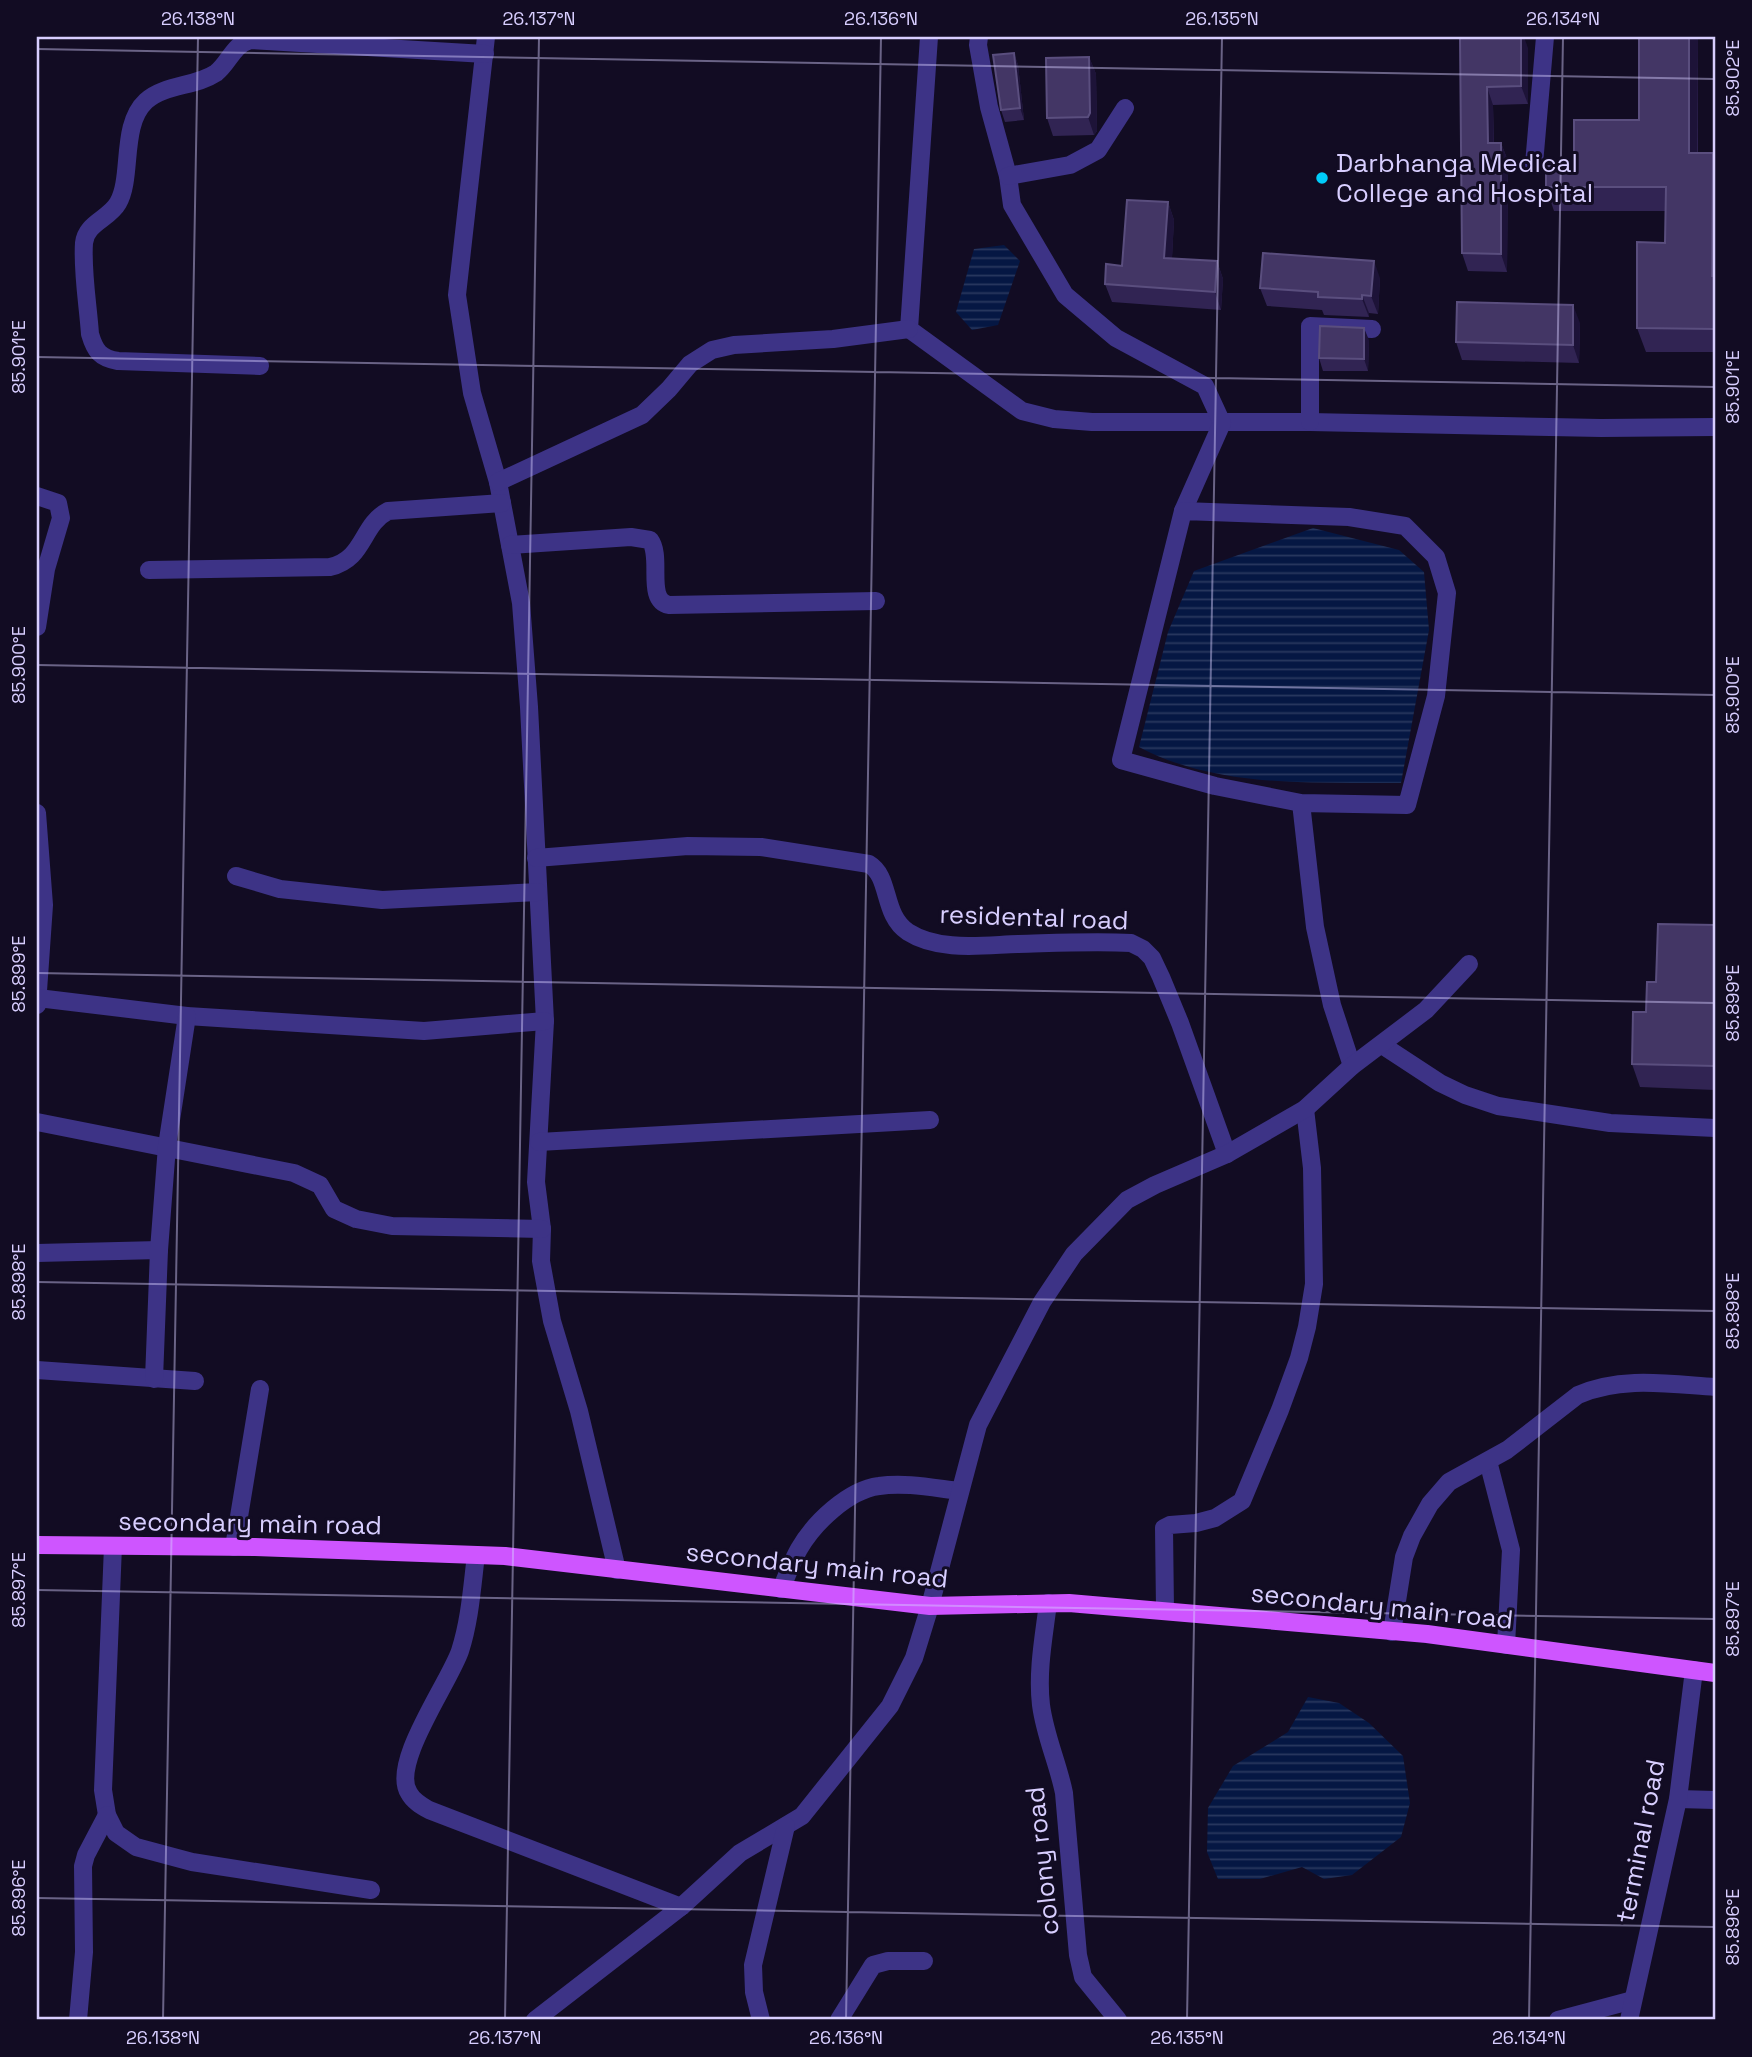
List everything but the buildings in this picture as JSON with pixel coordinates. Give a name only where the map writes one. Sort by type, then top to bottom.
[{"type":"main road","name":"secondary main road","points":[[37,1545],[234,1547],[505,1556],[930,1606],[1048,1603],[1165,1610],[1427,1634],[1715,1673]]},
{"type":"street","points":[[909,329],[929,37]]},
{"type":"street","points":[[979,37],[978,45],[989,107],[1008,176],[1012,205],[1065,295],[1116,338],[1205,386],[1222,423],[1183,511],[1121,760],[1215,786],[1301,803],[1407,805],[1436,696],[1447,593],[1436,557],[1405,526],[1349,517],[1183,511]]},
{"type":"street","points":[[1534,164],[1545,37]]},
{"type":"street","points":[[260,366],[118,361],[106,359],[94,347],[90,334],[84,242],[91,227],[119,202],[132,129],[138,112],[146,101],[159,93],[214,74],[240,45],[250,40],[486,45],[457,295],[472,393],[498,482],[523,629],[545,1021],[536,1182],[542,1229],[541,1261],[552,1321],[579,1410],[617,1570]]},
{"type":"street","points":[[1008,176],[1070,165],[1098,150],[1125,108]]},
{"type":"street","points":[[1310,422],[1310,326],[1372,328]]},
{"type":"street","points":[[498,482],[642,415],[690,364],[712,350],[734,345],[834,340],[909,329],[1022,411],[1054,419],[1092,422],[1715,427]]},
{"type":"street","points":[[37,496],[58,503],[61,518],[46,569],[37,627]]},
{"type":"street","points":[[149,570],[330,567],[348,561],[374,523],[388,511],[502,503]]},
{"type":"street","points":[[510,545],[631,537],[650,540],[655,551],[658,598],[663,604],[669,605],[876,601]]},
{"type":"street","points":[[1301,803],[1315,927],[1332,1005],[1352,1066]]},
{"type":"street","points":[[37,813],[44,905],[37,1005]]},
{"type":"street","name":"residental road","points":[[536,858],[688,846],[761,847],[874,867],[880,876],[897,923],[913,935],[931,941],[972,946],[1131,943],[1152,958],[1161,977],[1227,1154]]},
{"type":"street","points":[[236,876],[280,889],[382,900],[538,892]]},
{"type":"street","points":[[535,2020],[681,1908],[740,1853],[802,1816],[890,1706],[914,1658],[978,1425],[1042,1302],[1074,1254],[1127,1200],[1227,1154],[1305,1109],[1352,1066],[1426,1010],[1469,964]]},
{"type":"street","points":[[38,985],[187,1016],[424,1031],[545,1021]]},
{"type":"street","points":[[154,1379],[159,1250],[167,1146],[187,1016]]},
{"type":"street","points":[[1382,1045],[1440,1083],[1498,1106],[1610,1123],[1715,1129]]},
{"type":"street","points":[[1165,1610],[1164,1528],[1215,1518],[1242,1501],[1299,1359],[1314,1284],[1312,1168],[1305,1109]]},
{"type":"street","points":[[538,1142],[930,1120]]},
{"type":"street","points":[[37,1122],[294,1173],[320,1185],[334,1209],[373,1223],[392,1226],[542,1229]]},
{"type":"street","points":[[37,1253],[159,1250]]},
{"type":"street","points":[[37,1370],[195,1381]]},
{"type":"street","points":[[1392,1632],[1404,1557],[1430,1504],[1449,1482],[1507,1451],[1578,1395],[1590,1390],[1624,1383],[1715,1387]]},
{"type":"street","points":[[234,1547],[260,1389]]},
{"type":"street","points":[[1488,1461],[1511,1550],[1506,1645]]},
{"type":"street","points":[[781,1589],[799,1549],[814,1529],[842,1501],[860,1491],[895,1485],[960,1492]]},
{"type":"street","points":[[113,1546],[103,1790],[107,1815],[116,1833],[136,1847],[192,1862],[371,1890]]},
{"type":"street","points":[[476,1555],[467,1629],[460,1653],[412,1747],[405,1767],[404,1780],[408,1792],[417,1803],[429,1810],[681,1908]]},
{"type":"street","name":"colony road","points":[[1048,1603],[1040,1677],[1041,1704],[1048,1742],[1059,1768],[1064,1793],[1078,1955],[1083,1977],[1118,2020]]},
{"type":"street","name":"terminal road","points":[[1629,2020],[1656,1909],[1678,1799],[1694,1670]]},
{"type":"street","points":[[1678,1799],[1715,1800]]},
{"type":"street","points":[[78,2020],[84,1952],[83,1866],[107,1815]]},
{"type":"street","points":[[761,2020],[754,1992],[753,1965],[786,1826]]},
{"type":"street","points":[[839,2020],[873,1965],[888,1961],[924,1961]]},
{"type":"street","points":[[1558,2020],[1633,2000]]},
{"type":"water","points":[[1004,245],[1020,261],[998,325],[972,330],[956,312],[974,249]]},
{"type":"water","points":[[1313,528],[1399,550],[1424,572],[1429,630],[1401,783],[1301,782],[1234,777],[1169,761],[1139,747],[1168,632],[1194,571]]},
{"type":"water","points":[[1308,1697],[1339,1703],[1369,1723],[1403,1756],[1410,1803],[1401,1837],[1352,1875],[1324,1879],[1302,1867],[1260,1879],[1218,1879],[1207,1852],[1208,1808],[1233,1766],[1288,1732]]},
{"type":"place","name":"Darbhanga Medical College and Hospital","points":[[1322,178]]}]
